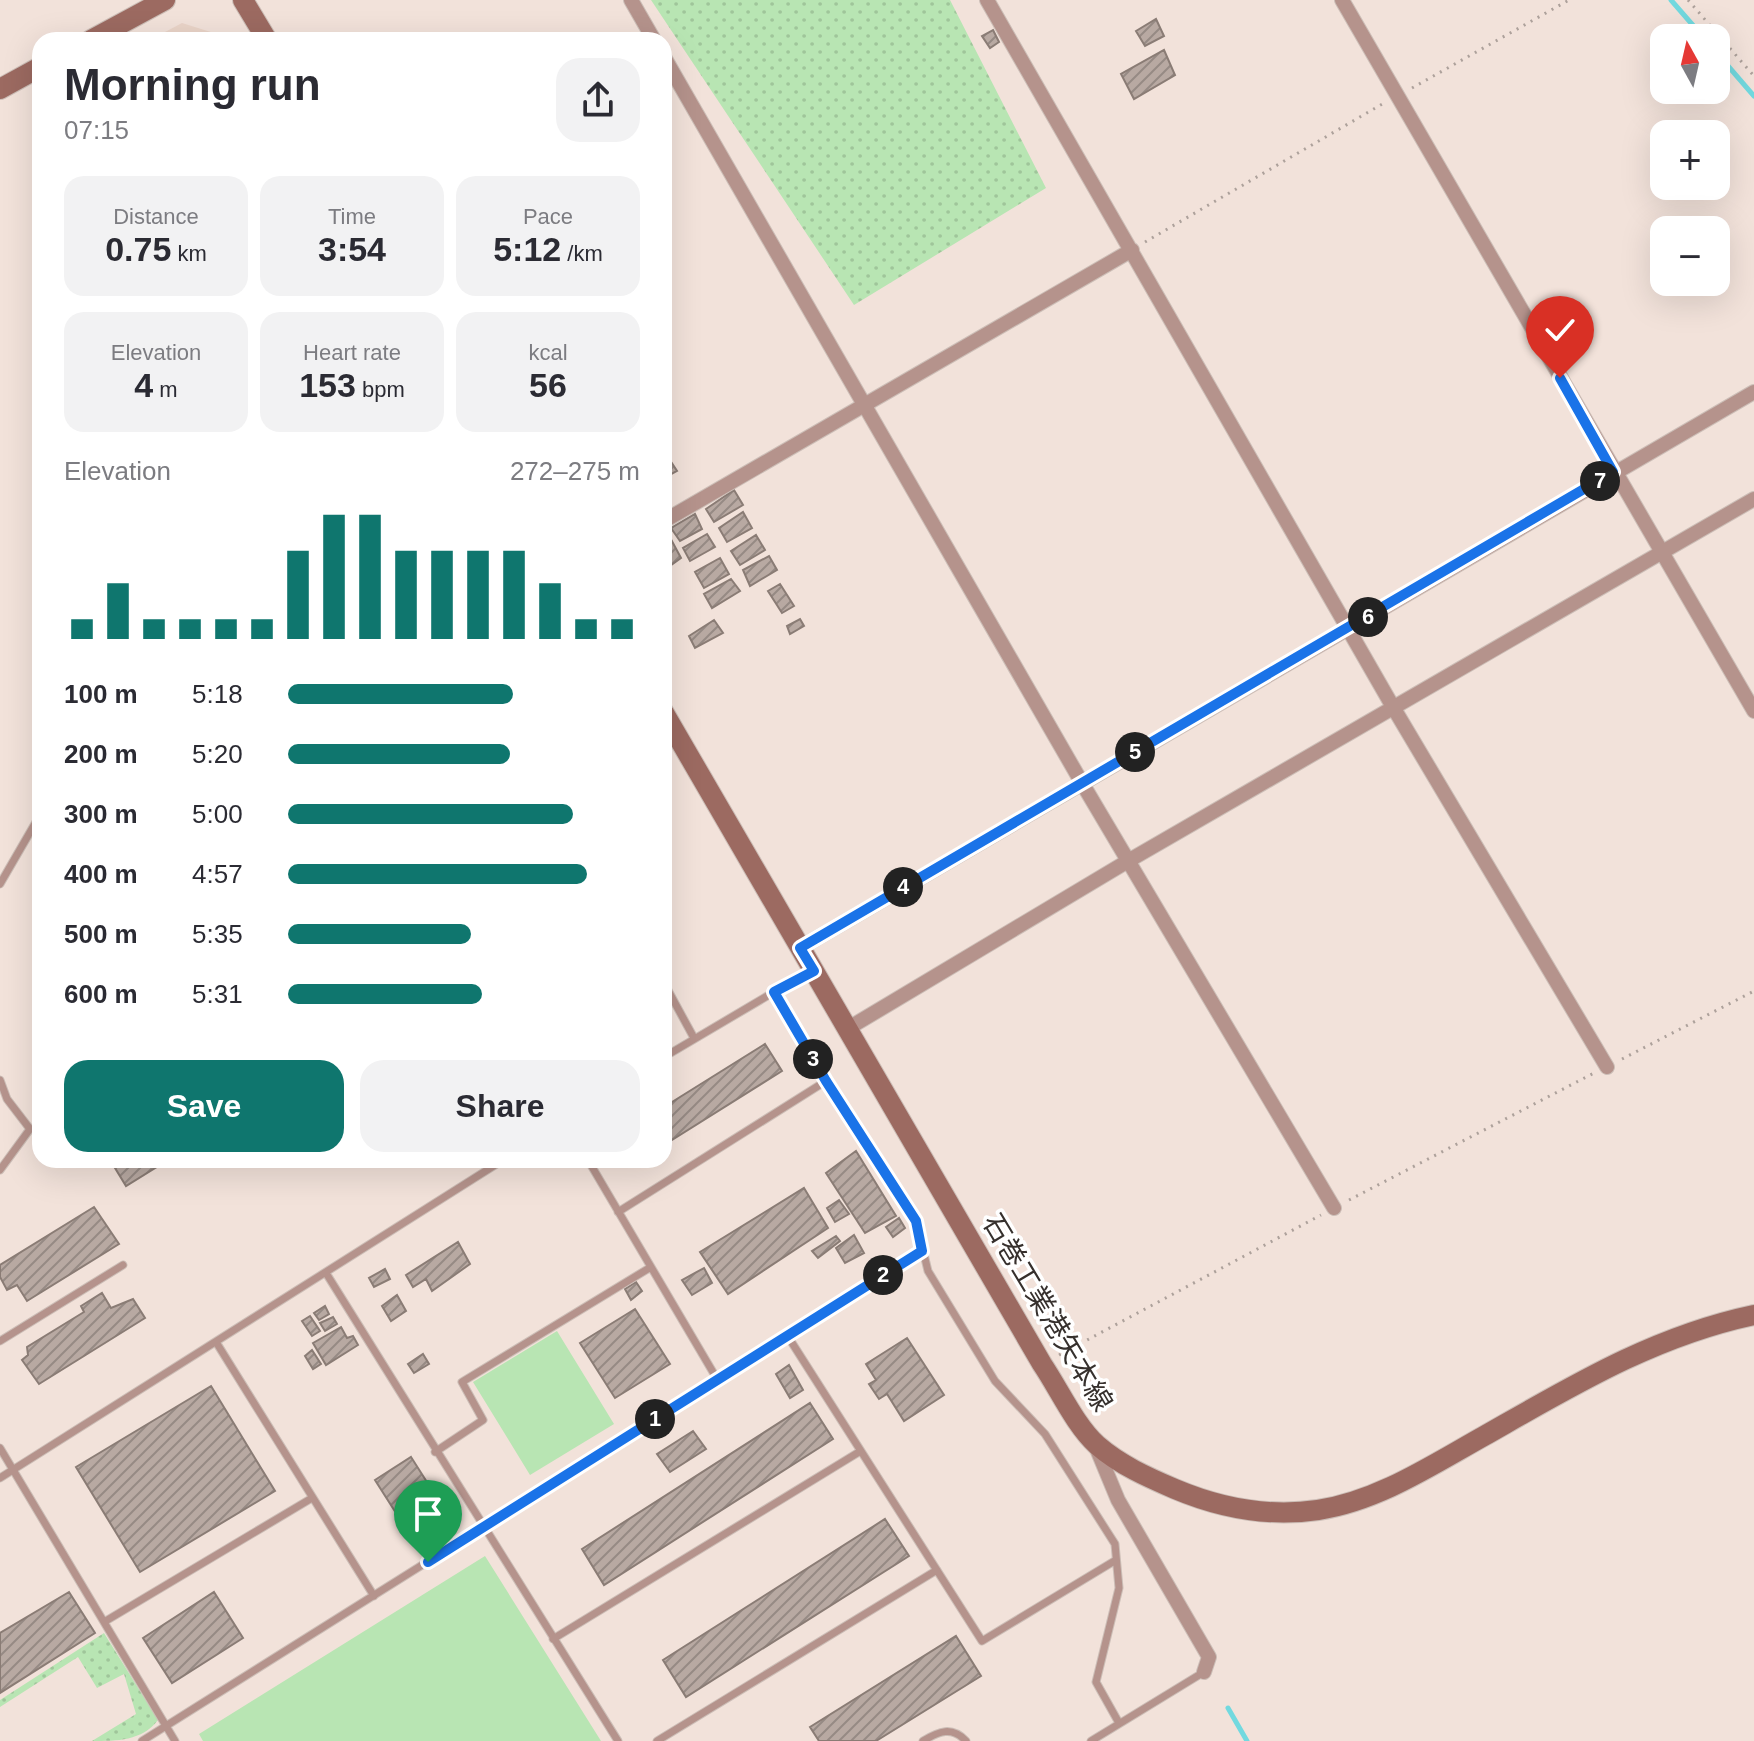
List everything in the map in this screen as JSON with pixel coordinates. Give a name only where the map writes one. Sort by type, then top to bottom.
[{"type":"main road","points":[[106,32],[165,0]]},
{"type":"main road","points":[[243,0],[262,32]]},
{"type":"main road","points":[[0,89],[32,71]]},
{"type":"main road","name":"石巻工業港矢本線","points":[[672,727],[1042,1364],[1095,1443],[1134,1472],[1228,1507],[1272,1512],[1318,1510],[1367,1497],[1415,1475],[1563,1391],[1675,1335],[1754,1315]]},
{"type":"street","points":[[631,0],[649,32]]},
{"type":"street","points":[[987,0],[1393,707],[1607,1067]]},
{"type":"street","points":[[1342,0],[1754,711]]},
{"type":"street","points":[[672,71],[1082,783],[1334,1208]]},
{"type":"street","points":[[672,516],[1132,250]]},
{"type":"street","points":[[800,948],[1754,392]]},
{"type":"street","points":[[847,1029],[1128,861],[1754,499]]},
{"type":"street","points":[[1095,1443],[1118,1500],[1209,1657],[1204,1672]]},
{"type":"lane","points":[[0,884],[32,829]]},
{"type":"lane","points":[[672,1052],[814,971]]},
{"type":"lane","points":[[774,992],[826,1081],[916,1221],[928,1271],[995,1381],[1045,1434],[1115,1544],[1119,1588],[1096,1682],[1119,1723]]},
{"type":"lane","points":[[672,998],[694,1038]]},
{"type":"lane","points":[[0,1080],[2,1095],[30,1129],[0,1170]]},
{"type":"lane","points":[[618,1212],[826,1081]]},
{"type":"lane","points":[[0,1478],[326,1273],[484,1168]]},
{"type":"lane","points":[[593,1168],[717,1379]]},
{"type":"lane","points":[[142,1741],[922,1251]]},
{"type":"lane","points":[[0,1341],[123,1265]]},
{"type":"lane","points":[[435,1452],[483,1420],[462,1382],[651,1267]]},
{"type":"lane","points":[[326,1273],[482,1528],[618,1741]]},
{"type":"lane","points":[[787,1335],[982,1641],[1116,1560]]},
{"type":"lane","points":[[216,1342],[374,1596]]},
{"type":"lane","points":[[0,1448],[175,1741]]},
{"type":"lane","points":[[553,1639],[859,1452]]},
{"type":"lane","points":[[104,1622],[312,1498]]},
{"type":"lane","points":[[657,1741],[937,1570]]},
{"type":"lane","points":[[1091,1741],[1204,1672]]},
{"type":"lane","points":[[923,1741],[940,1731],[952,1731],[966,1741]]},
{"type":"path","points":[[1132,250],[1569,0]]},
{"type":"path","points":[[1688,0],[1754,76]]},
{"type":"path","points":[[1042,1364],[1334,1208],[1754,991]]},
{"type":"shaded area","points":[[182,23],[211,32],[165,32]]},
{"type":"green space","points":[[651,0],[950,0],[1046,188],[854,305]]},
{"type":"green space","points":[[557,1331],[614,1424],[530,1475],[473,1382]]},
{"type":"green space","points":[[485,1556],[601,1741],[203,1741],[199,1734]]},
{"type":"green space","points":[[104,1633],[158,1720],[152,1727],[137,1736],[120,1740],[92,1741],[136,1714],[124,1674],[97,1688],[78,1657],[0,1707],[0,1700]]},
{"type":"building","points":[[1156,19],[1164,36],[1145,46],[1136,31]]},
{"type":"building","points":[[993,30],[999,42],[990,48],[982,36]]},
{"type":"building","points":[[1164,50],[1175,75],[1134,99],[1121,74]]},
{"type":"building","points":[[734,490],[743,505],[714,522],[706,509]]},
{"type":"building","points":[[743,512],[752,528],[727,542],[719,528]]},
{"type":"building","points":[[695,514],[702,529],[680,541],[672,527]]},
{"type":"building","points":[[707,534],[715,547],[690,561],[683,548]]},
{"type":"building","points":[[756,535],[765,550],[740,565],[731,551]]},
{"type":"building","points":[[672,541],[681,558],[672,564]]},
{"type":"building","points":[[769,556],[777,570],[750,586],[743,570]]},
{"type":"building","points":[[720,558],[729,574],[704,588],[695,572]]},
{"type":"building","points":[[731,579],[740,591],[712,608],[704,594]]},
{"type":"building","points":[[780,584],[794,606],[782,613],[768,591]]},
{"type":"building","points":[[800,619],[804,626],[790,634],[787,626]]},
{"type":"building","points":[[714,620],[723,633],[695,648],[689,636]]},
{"type":"building","points":[[765,1044],[782,1071],[672,1140],[672,1102]]},
{"type":"building","points":[[856,1151],[896,1216],[865,1233],[826,1173]]},
{"type":"building","points":[[115,1168],[155,1168],[126,1186]]},
{"type":"building","points":[[804,1188],[828,1228],[728,1294],[700,1252]]},
{"type":"building","points":[[839,1200],[849,1214],[835,1222],[827,1208]]},
{"type":"building","points":[[94,1207],[119,1244],[27,1301],[17,1285],[7,1290],[0,1277],[0,1265]]},
{"type":"building","points":[[899,1218],[905,1228],[893,1237],[886,1227]]},
{"type":"building","points":[[854,1235],[864,1253],[845,1263],[836,1248]]},
{"type":"building","points":[[836,1236],[840,1241],[818,1258],[812,1251]]},
{"type":"building","points":[[458,1242],[470,1264],[432,1291],[426,1279],[413,1287],[406,1275]]},
{"type":"building","points":[[704,1268],[712,1283],[692,1295],[682,1280]]},
{"type":"building","points":[[385,1269],[390,1279],[374,1287],[369,1278]]},
{"type":"building","points":[[636,1282],[642,1291],[631,1300],[625,1289]]},
{"type":"building","points":[[102,1293],[111,1308],[133,1299],[145,1318],[39,1384],[22,1360],[28,1355],[27,1347],[84,1312],[81,1306]]},
{"type":"building","points":[[397,1295],[406,1311],[391,1321],[382,1306]]},
{"type":"building","points":[[325,1306],[329,1314],[319,1320],[314,1313]]},
{"type":"building","points":[[635,1309],[670,1364],[615,1398],[580,1343]]},
{"type":"building","points":[[310,1316],[320,1331],[312,1336],[302,1321]]},
{"type":"building","points":[[333,1317],[337,1324],[325,1331],[320,1323]]},
{"type":"building","points":[[341,1327],[347,1338],[353,1336],[358,1345],[326,1365],[313,1343]]},
{"type":"building","points":[[907,1338],[944,1395],[904,1421],[887,1394],[879,1399],[869,1384],[876,1380],[866,1364]]},
{"type":"building","points":[[312,1350],[321,1364],[313,1369],[305,1356]]},
{"type":"building","points":[[423,1354],[429,1364],[414,1373],[408,1364]]},
{"type":"building","points":[[789,1365],[803,1390],[790,1398],[776,1374]]},
{"type":"building","points":[[211,1386],[275,1491],[140,1572],[76,1467]]},
{"type":"building","points":[[810,1403],[833,1439],[604,1585],[582,1549]]},
{"type":"building","points":[[693,1431],[706,1449],[670,1472],[657,1454]]},
{"type":"building","points":[[411,1457],[453,1523],[417,1546],[375,1480]]},
{"type":"building","points":[[885,1519],[909,1556],[686,1697],[663,1660]]},
{"type":"building","points":[[69,1592],[95,1633],[0,1693],[0,1633]]},
{"type":"building","points":[[214,1592],[243,1638],[172,1683],[143,1638]]},
{"type":"building","points":[[956,1636],[981,1676],[876,1741],[819,1741],[810,1727]]},
{"type":"waterway","points":[[1671,0],[1692,24]]},
{"type":"waterway","points":[[1730,68],[1754,96]]},
{"type":"waterway","points":[[1228,1708],[1247,1741]]},
{"type":"route","points":[[428,1562],[922,1251],[916,1221],[826,1081],[774,992],[814,971],[800,948],[1613,472],[1560,378]]}]
